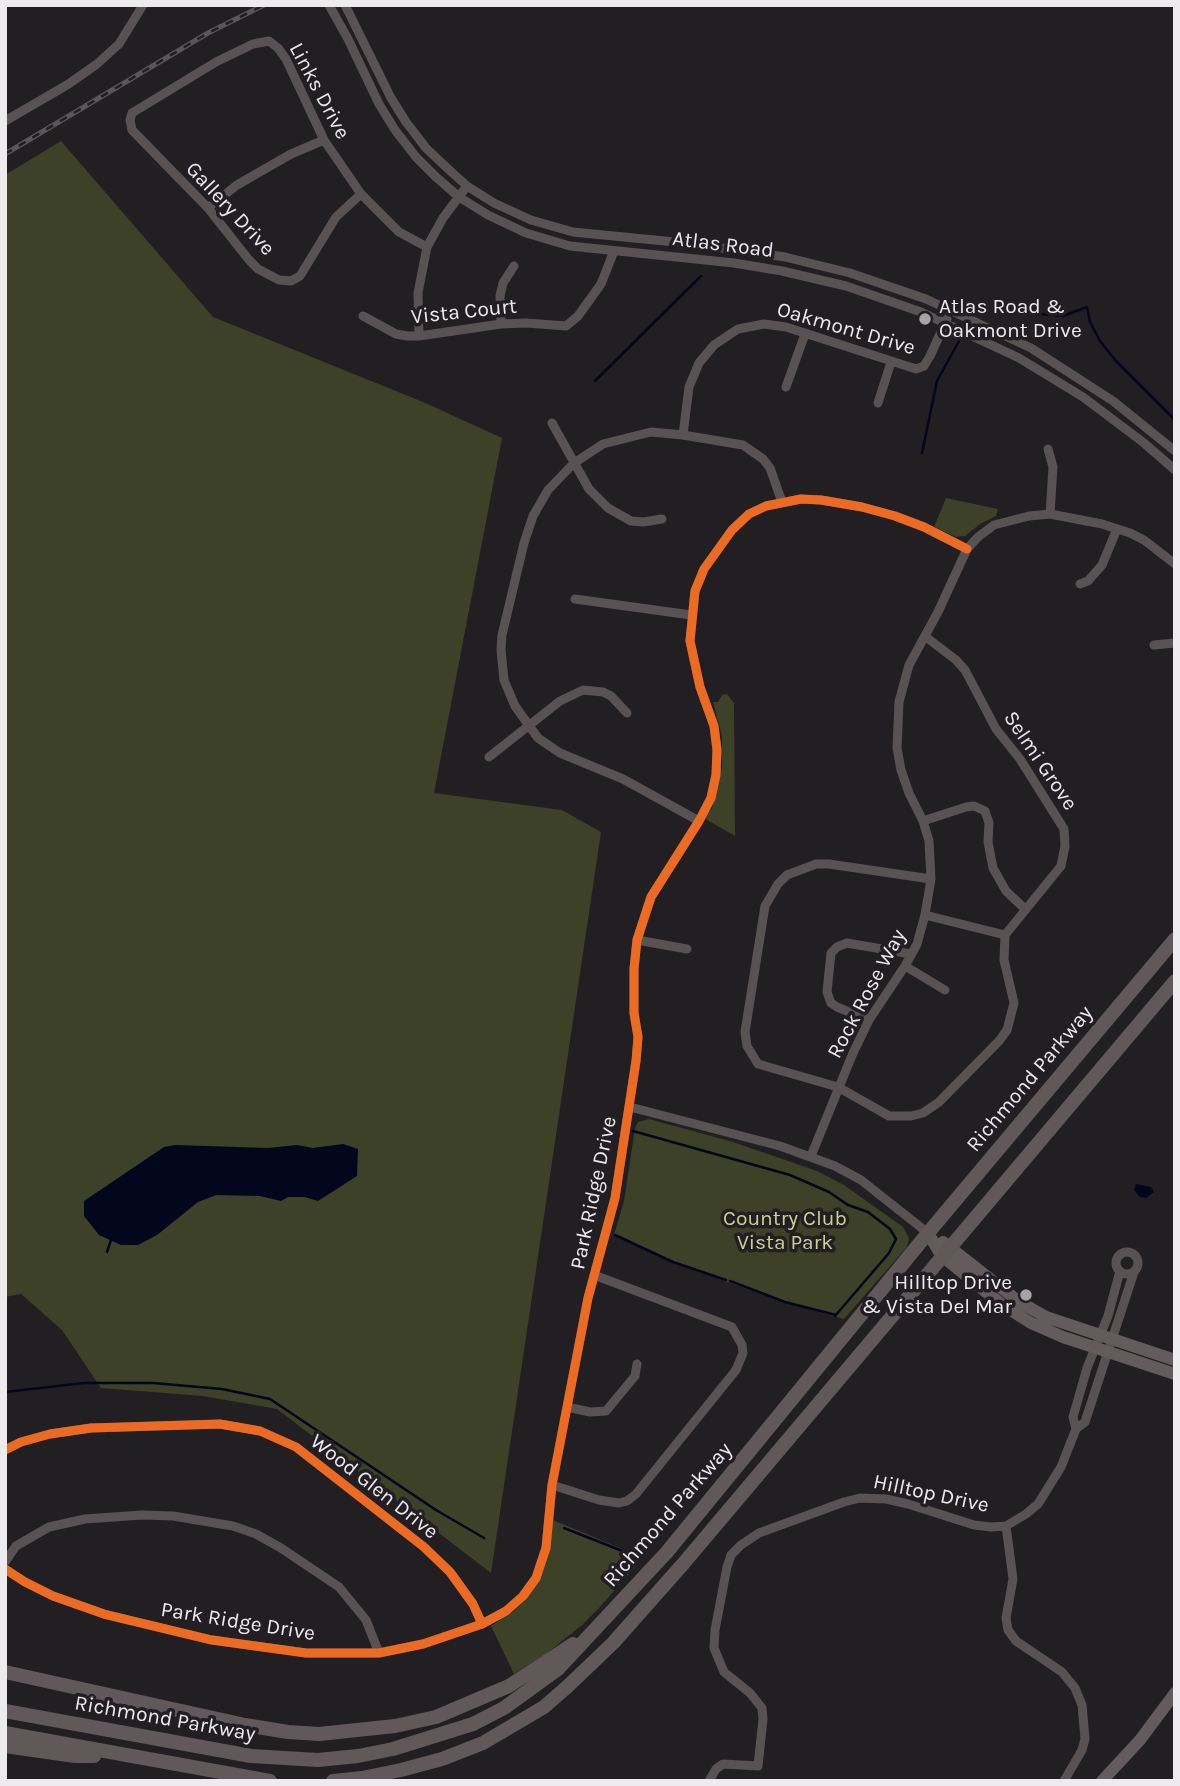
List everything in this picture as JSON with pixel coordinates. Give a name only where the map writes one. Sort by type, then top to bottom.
[{"type":"highway","name":"Richmond Parkway","points":[[5,1711],[285,1760],[358,1756],[435,1737],[473,1724],[503,1708],[558,1669],[667,1552],[928,1233],[1175,939]]},
{"type":"highway","name":"Richmond Parkway","points":[[333,1781],[401,1770],[442,1759],[483,1743],[544,1707],[568,1686],[612,1643],[673,1576],[1175,981]]},
{"type":"highway","points":[[5,1672],[245,1725],[319,1734],[395,1726],[436,1717],[482,1699],[542,1666],[598,1628]]},
{"type":"highway","name":"Richmond Parkway","points":[[5,1732],[270,1781]]},
{"type":"highway","points":[[5,1746],[75,1756],[132,1756]]},
{"type":"main road","points":[[928,1233],[1016,1314],[1045,1330],[1175,1360]]},
{"type":"main road","points":[[1104,1344],[1175,1374]]},
{"type":"main road","points":[[1102,1781],[1140,1740],[1175,1693]]},
{"type":"street","points":[[5,121],[97,64],[119,44],[143,5]]},
{"type":"street","name":"Atlas Road","points":[[329,5],[395,130],[416,157],[459,197],[488,215],[526,233],[570,246],[734,263],[782,271],[858,290],[946,322],[1019,358],[1083,397],[1175,470]]},
{"type":"street","name":"Atlas Road","points":[[345,5],[391,97],[426,148],[467,186],[516,214],[556,228],[586,234],[709,246],[785,257],[884,284],[954,310],[1031,348],[1090,385],[1175,451]]},
{"type":"street","name":"Links Drive","points":[[131,126],[132,113],[140,107],[216,62],[253,44],[270,41],[286,60],[324,140],[361,194],[399,232],[427,247]]},
{"type":"street","name":"Gallery Drive","points":[[131,126],[208,208],[249,260],[267,273],[288,281],[300,276],[336,217],[361,194]]},
{"type":"street","points":[[208,208],[237,185],[291,154],[324,140]]},
{"type":"street","points":[[419,337],[418,293],[427,247],[443,218],[467,186]]},
{"type":"street","name":"Vista Court","points":[[363,316],[396,334],[419,337],[501,324],[526,323],[560,327],[571,323],[601,284],[614,251]]},
{"type":"street","points":[[501,324],[500,296],[503,283],[514,266]]},
{"type":"street","name":"Oakmont Drive","points":[[683,435],[689,387],[699,363],[714,345],[738,329],[752,325],[777,325],[916,369],[924,366],[954,310]]},
{"type":"street","points":[[786,387],[805,334]]},
{"type":"street","points":[[878,403],[891,362]]},
{"type":"street","points":[[552,423],[589,489],[608,508],[631,521],[662,519]]},
{"type":"street","points":[[699,821],[623,779],[560,753],[538,738],[514,706],[504,680],[501,665],[502,635],[533,516],[548,490],[574,463],[603,444],[651,432],[731,441],[752,450],[770,468],[782,502]]},
{"type":"street","points":[[1048,449],[1053,467],[1050,514]]},
{"type":"street","name":"Park Ridge Drive","points":[[5,1569],[25,1583],[75,1605],[164,1629],[265,1649],[342,1655],[379,1653],[423,1644],[482,1624],[506,1611],[523,1596],[536,1578],[546,1548],[552,1485],[588,1298],[612,1212],[630,1107],[638,1037],[634,1013],[634,969],[638,940],[651,897],[699,821],[710,798],[716,775],[718,750],[714,726],[694,664],[690,640],[695,591],[705,569],[732,530],[749,514],[782,502],[821,500],[862,507],[924,527],[967,549]]},
{"type":"street","name":"Rock Rose Way","points":[[811,1156],[838,1087],[869,1020],[905,966],[925,915],[931,879],[929,841],[901,769],[896,723],[903,682],[967,549],[994,525],[1050,514],[1117,529],[1144,540],[1175,564]]},
{"type":"street","points":[[1080,584],[1088,581],[1102,565],[1117,529]]},
{"type":"street","points":[[575,599],[691,615]]},
{"type":"street","name":"Selmi Grove","points":[[926,637],[965,670],[996,729],[1020,759],[1064,829],[1065,846],[1061,866],[1005,935]]},
{"type":"street","points":[[1154,645],[1175,643]]},
{"type":"street","points":[[489,757],[560,701],[583,690],[603,692],[611,696],[627,713]]},
{"type":"street","points":[[923,821],[974,806],[985,811],[989,823],[988,842],[993,868],[1006,891],[1025,909]]},
{"type":"street","points":[[925,915],[1005,935],[1004,960],[1014,1003],[1007,1030],[999,1041],[939,1102],[923,1113],[889,1116],[838,1087],[758,1064],[747,1046],[746,1032],[765,906],[770,894],[788,875],[816,864],[931,879]]},
{"type":"street","points":[[638,940],[687,949]]},
{"type":"street","points":[[869,1020],[831,1003],[827,992],[831,953],[847,943],[911,954]]},
{"type":"street","points":[[905,966],[945,990]]},
{"type":"street","points":[[630,1107],[811,1156],[861,1180],[928,1233]]},
{"type":"street","points":[[1120,1271],[1104,1344],[1086,1422],[1076,1429],[1073,1417],[1104,1344],[1133,1272],[1137,1269],[1138,1260],[1134,1254],[1126,1251],[1116,1259],[1120,1271]]},
{"type":"street","points":[[1120,1271],[1133,1272]]},
{"type":"street","points":[[552,1485],[599,1500],[619,1503],[627,1501],[636,1494],[736,1370],[743,1353],[742,1345],[732,1327],[594,1275]]},
{"type":"street","points":[[567,1406],[590,1412],[606,1411],[635,1376],[637,1364]]},
{"type":"street","name":"Wood Glen Drive","points":[[5,1450],[21,1442],[50,1434],[91,1428],[220,1424],[260,1431],[296,1447],[425,1547],[450,1572],[473,1604],[482,1624]]},
{"type":"street","name":"Hilltop Drive","points":[[709,1781],[716,1769],[723,1764],[758,1766],[762,1708],[750,1693],[724,1672],[714,1648],[727,1567],[731,1555],[740,1545],[759,1533],[860,1498],[886,1499],[908,1504],[974,1525],[1006,1526],[1038,1504],[1061,1467],[1076,1429]]},
{"type":"street","points":[[5,1562],[16,1546],[30,1537],[48,1527],[70,1522],[142,1515],[173,1516],[224,1524],[256,1534],[339,1587],[366,1620],[379,1653]]},
{"type":"street","name":"Hilltop Drive","points":[[1006,1526],[1013,1579],[1006,1618],[1008,1630],[1016,1642],[1062,1672],[1075,1688],[1082,1705],[1085,1739],[1082,1751],[1064,1781]]},
{"type":"green space","points":[[61,141],[213,317],[423,402],[502,438],[434,793],[562,810],[601,832],[491,1573],[277,1409],[203,1396],[101,1388],[62,1330],[21,1294],[5,1297],[5,175]]},
{"type":"green space","points":[[946,498],[998,509],[996,516],[965,536],[956,537],[934,527]]},
{"type":"green space","points":[[727,694],[734,703],[735,836],[707,820],[703,814],[712,809],[722,768],[722,736],[713,702],[718,702],[722,695]]},
{"type":"green space","name":"Country Club Vista Park","points":[[649,1119],[733,1142],[817,1171],[844,1185],[903,1227],[909,1238],[907,1247],[844,1319],[786,1303],[672,1262],[614,1235],[624,1201],[635,1128],[638,1122]]},
{"type":"green space","points":[[553,1520],[627,1551],[637,1565],[581,1626],[547,1653],[514,1674],[491,1626],[514,1611],[538,1583],[548,1557]]},
{"type":"water","points":[[343,1144],[358,1149],[357,1176],[318,1201],[305,1197],[288,1197],[281,1201],[260,1196],[216,1195],[198,1202],[157,1235],[138,1245],[121,1245],[99,1235],[84,1216],[84,1201],[164,1147],[175,1145],[268,1148],[297,1145],[313,1148]]},
{"type":"water","points":[[1136,1184],[1151,1187],[1154,1192],[1146,1198],[1140,1197],[1134,1190]]},
{"type":"waterway","points":[[595,381],[701,276]]},
{"type":"waterway","points":[[1014,304],[1038,314],[1063,316],[1087,307],[1090,322],[1100,341],[1116,361],[1175,420]]},
{"type":"waterway","points":[[922,453],[937,381],[959,341]]},
{"type":"waterway","points":[[633,1131],[790,1175],[829,1192],[848,1205],[868,1212],[890,1229],[896,1239],[889,1253],[835,1316]]},
{"type":"waterway","points":[[615,1235],[673,1262],[726,1280]]},
{"type":"waterway","points":[[107,1252],[112,1237]]},
{"type":"waterway","points":[[730,1281],[785,1302],[836,1315]]},
{"type":"waterway","points":[[5,1392],[84,1383],[153,1383],[222,1389],[270,1399],[436,1510],[484,1538]]},
{"type":"waterway","points":[[564,1528],[625,1552]]},
{"type":"railway","points":[[5,154],[208,33],[264,5]]},
{"type":"cycle path","points":[[5,1569],[53,1596],[104,1614],[212,1640],[306,1653],[379,1653],[423,1644],[482,1624],[506,1611],[523,1596],[536,1578],[546,1548],[552,1485],[588,1298],[615,1198],[636,1061],[638,1037],[634,1013],[634,969],[637,940],[651,897],[699,821],[711,798],[716,775],[714,726],[700,687],[690,641],[695,591],[704,569],[732,530],[749,514],[766,506],[801,499],[862,507],[895,516],[967,549]]},
{"type":"cycle path","points":[[5,1450],[21,1442],[50,1434],[91,1428],[220,1424],[260,1431],[296,1447],[424,1547],[450,1572],[473,1604],[482,1624]]},
{"type":"place","name":"Atlas Road & Oakmont Drive","points":[[925,319]]},
{"type":"place","name":"Hilltop Drive & Vista Del Mar","points":[[1026,1295]]}]
